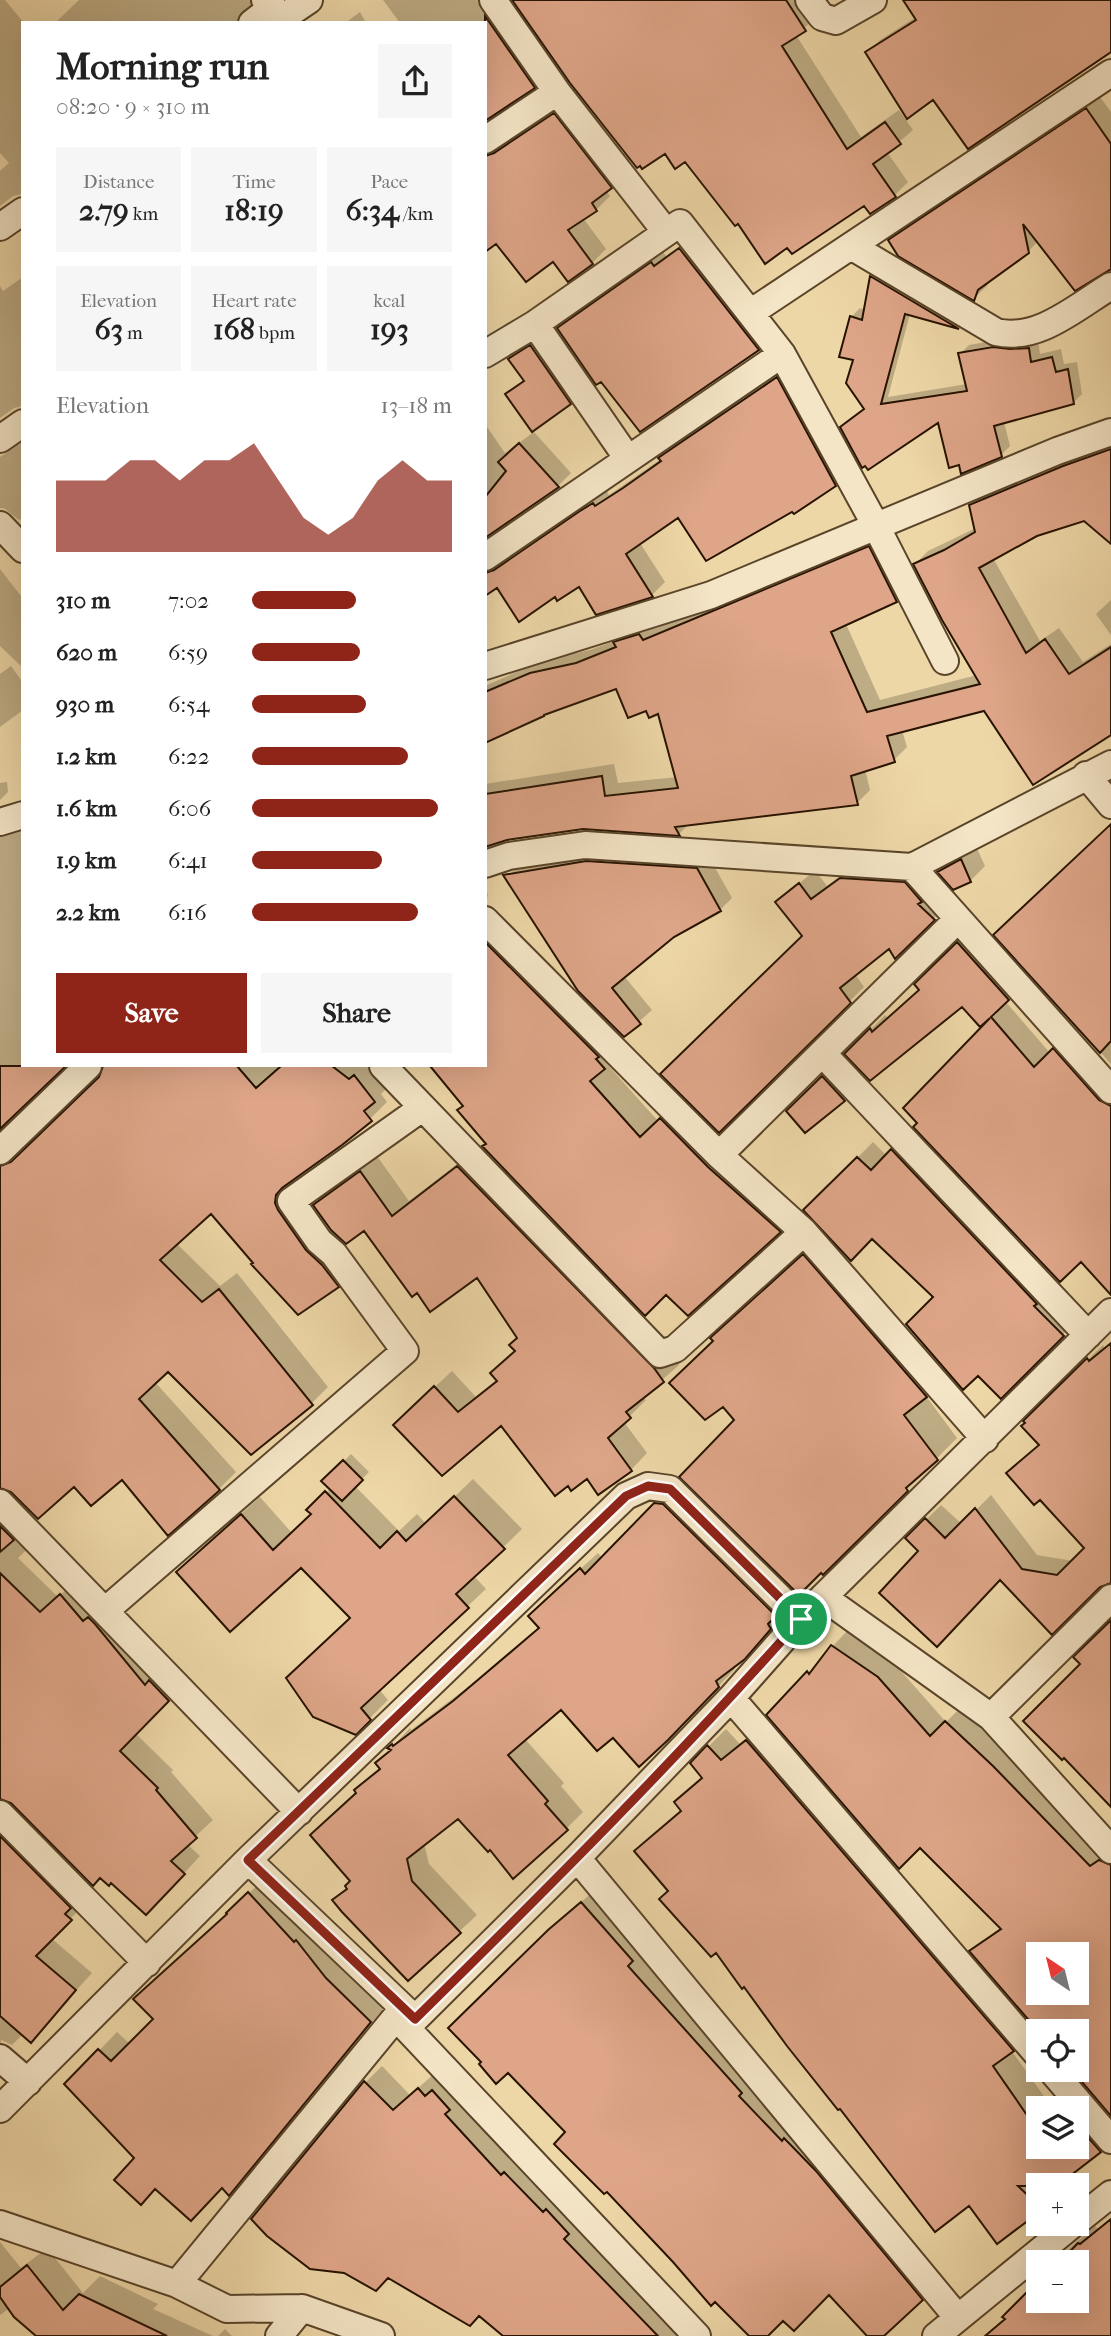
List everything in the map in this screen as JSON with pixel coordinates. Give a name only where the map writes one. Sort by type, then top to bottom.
[{"type":"street","points":[[254,21],[272,7],[265,0]]},
{"type":"street","points":[[278,21],[309,0]]},
{"type":"street","points":[[493,0],[557,92],[666,232]]},
{"type":"street","points":[[809,0],[822,17],[836,21],[873,0]]},
{"type":"street","points":[[750,313],[1111,73]]},
{"type":"street","points":[[487,139],[557,92]]},
{"type":"street","points":[[0,227],[21,212]]},
{"type":"street","points":[[487,353],[534,324],[680,223],[782,354],[876,526],[945,662]]},
{"type":"street","points":[[850,246],[996,332],[1010,336],[1027,334],[1045,327],[1111,286]]},
{"type":"street","points":[[534,324],[628,458]]},
{"type":"street","points":[[487,556],[782,354]]},
{"type":"street","points":[[0,439],[21,424]]},
{"type":"street","points":[[487,665],[711,594],[1057,451],[1111,432]]},
{"type":"street","points":[[0,525],[21,547]]},
{"type":"street","points":[[487,863],[509,856],[585,845],[912,867],[1111,764]]},
{"type":"street","points":[[1086,775],[1111,804]]},
{"type":"street","points":[[0,822],[21,816]]},
{"type":"street","points":[[912,867],[1111,1090]]},
{"type":"street","points":[[719,1155],[958,919]]},
{"type":"street","points":[[487,922],[719,1155],[804,1232],[985,1438]]},
{"type":"street","points":[[823,1054],[1088,1335]]},
{"type":"street","points":[[0,1151],[87,1067]]},
{"type":"street","points":[[384,1067],[660,1354],[675,1349],[804,1232]]},
{"type":"street","points":[[106,1610],[405,1351],[334,1254],[319,1241],[291,1201],[422,1108]]},
{"type":"street","points":[[177,2284],[405,2018],[577,1858],[731,1698],[801,1619],[1111,1312]]},
{"type":"street","points":[[0,2109],[248,1860],[626,1496],[648,1486],[670,1489],[801,1619]]},
{"type":"street","points":[[0,1503],[299,1812]]},
{"type":"street","points":[[823,1597],[991,1717],[1111,1850]]},
{"type":"street","points":[[991,1717],[1111,1598]]},
{"type":"street","points":[[731,1698],[1026,2041]]},
{"type":"street","points":[[0,1814],[147,1963]]},
{"type":"street","points":[[577,1858],[958,2318]]},
{"type":"street","points":[[248,1860],[405,2018],[697,2336]]},
{"type":"street","points":[[0,2058],[28,2082]]},
{"type":"street","points":[[1061,2082],[1111,2140]]},
{"type":"street","points":[[1089,2211],[1111,2193]]},
{"type":"street","points":[[0,2224],[177,2284],[227,2309],[302,2308],[380,2336]]},
{"type":"street","points":[[936,2336],[1059,2236]]},
{"type":"street","points":[[279,2336],[302,2308]]},
{"type":"building","points":[[512,0],[786,0],[806,31],[782,46],[847,149],[885,122],[901,144],[873,164],[896,197],[870,214],[864,206],[792,254],[787,248],[765,264],[738,224],[735,226],[685,162],[675,169],[665,154],[642,169],[640,166],[637,168],[570,83]]},
{"type":"building","points":[[903,0],[1111,0],[1111,52],[968,149],[933,100],[907,119],[865,52],[916,20]]},
{"type":"building","points":[[485,16],[535,88],[487,120],[487,21]]},
{"type":"building","points":[[1086,108],[1111,144],[1111,269],[1075,291],[1023,224],[1029,253],[978,290],[974,301],[898,256],[888,240]]},
{"type":"building","points":[[554,113],[612,188],[592,203],[597,211],[568,230],[593,264],[568,282],[553,262],[526,282],[496,244],[487,251],[487,155]]},
{"type":"building","points":[[679,248],[759,350],[640,432],[601,382],[596,385],[557,328],[651,262],[654,266]]},
{"type":"building","points":[[870,276],[959,329],[905,314],[881,404],[967,391],[958,353],[993,347],[1029,348],[1031,362],[1052,357],[1056,372],[1068,369],[1074,404],[994,426],[1002,457],[961,474],[959,465],[949,468],[938,423],[868,470],[865,466],[862,468],[840,427],[864,409],[846,383],[853,360],[839,357],[850,316],[862,320]]},
{"type":"building","points":[[530,345],[571,404],[532,432],[505,394],[524,381],[508,359]]},
{"type":"building","points":[[777,377],[836,486],[794,514],[792,512],[706,561],[678,518],[626,554],[653,597],[596,615],[579,587],[557,601],[555,597],[519,622],[497,588],[487,595],[487,572],[580,511],[593,503],[595,506],[623,488],[661,461],[658,458]]},
{"type":"building","points":[[519,443],[559,487],[487,537],[487,495],[506,471],[498,462]]},
{"type":"building","points":[[1111,449],[1111,544],[1084,521],[1037,536],[979,568],[1026,653],[1045,639],[1069,674],[1111,647],[1111,735],[1033,785],[984,711],[887,736],[895,762],[851,776],[858,805],[675,827],[680,836],[583,829],[507,840],[487,846],[487,794],[602,776],[605,796],[678,788],[658,714],[649,718],[646,711],[628,718],[616,689],[544,715],[487,742],[487,691],[530,673],[576,663],[616,647],[613,642],[639,634],[643,640],[869,546],[897,602],[831,632],[867,712],[980,684],[913,564],[975,532],[969,505]]},
{"type":"building","points":[[1111,824],[1111,1041],[1100,1053],[993,935]]},
{"type":"building","points":[[961,859],[971,882],[953,890],[937,872]]},
{"type":"building","points":[[586,861],[697,868],[721,911],[674,937],[612,988],[641,1024],[624,1037],[578,991],[503,875]]},
{"type":"building","points":[[840,878],[905,882],[922,902],[918,904],[935,920],[895,959],[889,949],[840,988],[851,1003],[719,1133],[660,1074],[802,936],[775,902],[799,883],[811,899]]},
{"type":"building","points":[[957,942],[1009,1000],[991,1017],[1034,1067],[1053,1048],[1099,1100],[1111,1106],[1111,1295],[1081,1262],[1060,1282],[913,1127],[917,1123],[903,1108],[990,1018],[980,1027],[962,1007],[870,1081],[844,1054],[870,1028],[872,1032],[919,990],[914,984]]},
{"type":"building","points":[[487,944],[599,1057],[596,1059],[605,1069],[590,1081],[640,1137],[660,1118],[708,1167],[781,1232],[688,1316],[666,1295],[645,1316],[482,1146],[486,1144],[457,1110],[463,1106],[431,1067],[487,1067]]},
{"type":"building","points":[[0,1066],[65,1067],[0,1129]]},
{"type":"building","points":[[103,1067],[238,1067],[256,1088],[280,1067],[333,1067],[349,1079],[354,1075],[375,1102],[364,1111],[372,1121],[276,1195],[278,1210],[306,1250],[339,1287],[298,1315],[251,1264],[253,1263],[211,1214],[160,1260],[202,1302],[219,1289],[313,1405],[251,1455],[168,1372],[139,1399],[220,1490],[168,1536],[122,1480],[91,1506],[74,1487],[38,1519],[11,1492],[0,1488],[0,1166],[11,1162],[99,1077]]},
{"type":"building","points":[[822,1076],[845,1101],[805,1133],[786,1111]]},
{"type":"building","points":[[891,1149],[1064,1336],[1001,1399],[978,1376],[963,1390],[906,1324],[933,1297],[872,1239],[851,1261],[803,1210],[857,1157],[871,1170]]},
{"type":"building","points":[[457,1166],[654,1368],[664,1382],[626,1412],[631,1418],[608,1438],[632,1471],[598,1495],[587,1479],[571,1491],[568,1486],[555,1496],[501,1426],[442,1476],[393,1425],[434,1386],[458,1412],[497,1381],[490,1373],[515,1351],[509,1345],[517,1338],[477,1278],[430,1312],[417,1293],[412,1297],[364,1231],[346,1244],[331,1230],[313,1205],[360,1171],[392,1216]]},
{"type":"building","points":[[803,1254],[927,1397],[904,1415],[938,1460],[906,1488],[908,1491],[823,1575],[821,1573],[799,1595],[679,1477],[734,1420],[723,1407],[705,1420],[669,1383],[713,1341],[710,1338]]},
{"type":"building","points":[[1111,1343],[1111,1583],[1100,1587],[1052,1635],[1000,1580],[937,1647],[879,1593],[918,1551],[905,1538],[925,1518],[945,1538],[975,1508],[1022,1569],[1057,1575],[1084,1548],[1040,1500],[1034,1505],[1006,1473],[1039,1445],[1021,1426],[1025,1423],[1023,1421],[1087,1358],[1089,1361]]},
{"type":"building","points":[[343,1460],[363,1480],[342,1501],[321,1481]]},
{"type":"building","points":[[325,1491],[380,1548],[397,1531],[406,1541],[454,1496],[505,1549],[456,1594],[469,1608],[361,1708],[371,1720],[356,1735],[313,1717],[286,1678],[350,1618],[301,1568],[230,1632],[176,1572],[241,1514],[273,1550],[311,1514],[306,1510]]},
{"type":"building","points":[[654,1503],[663,1504],[776,1616],[768,1624],[771,1629],[745,1659],[716,1681],[719,1687],[639,1767],[613,1738],[597,1751],[561,1710],[508,1755],[548,1801],[545,1804],[568,1830],[513,1879],[490,1850],[488,1852],[458,1819],[407,1859],[412,1881],[461,1933],[408,1981],[332,1900],[347,1889],[345,1886],[350,1881],[310,1835],[356,1793],[354,1790],[380,1769],[375,1763],[391,1750],[387,1748],[453,1701],[539,1628],[528,1616],[580,1568],[585,1574]]},
{"type":"building","points":[[0,1526],[14,1540],[0,1552]]},
{"type":"building","points":[[0,1573],[40,1612],[60,1594],[83,1621],[88,1617],[95,1624],[145,1685],[149,1680],[169,1701],[120,1751],[158,1788],[156,1790],[197,1838],[171,1861],[185,1874],[146,1915],[111,1883],[109,1886],[100,1878],[93,1886],[11,1803],[0,1799]]},
{"type":"building","points":[[1111,1620],[1111,1807],[1064,1758],[1062,1760],[1023,1721],[1080,1664],[1073,1657]]},
{"type":"building","points":[[831,1645],[878,1677],[930,1736],[945,1721],[993,1766],[1090,1866],[1099,1860],[1111,1865],[1111,2116],[1082,2082],[1089,2082],[1089,2019],[1028,2019],[969,1951],[1001,1929],[920,1848],[899,1869],[766,1715],[807,1671],[809,1674]]},
{"type":"building","points":[[746,1740],[1014,2051],[993,2066],[1026,2114],[1026,2159],[1089,2159],[1089,2139],[1101,2152],[1074,2173],[1026,2173],[1026,2186],[1018,2186],[1026,2194],[1026,2222],[997,2244],[969,2206],[935,2232],[716,1953],[711,1957],[659,1899],[668,1891],[634,1851],[681,1811],[674,1802],[702,1778],[690,1763],[707,1745],[721,1760]]},
{"type":"building","points":[[0,1836],[71,1908],[65,1914],[72,1920],[36,1956],[76,1990],[31,2043],[0,2016]]},
{"type":"building","points":[[248,1892],[294,1942],[296,1940],[326,1978],[371,2022],[229,2196],[222,2188],[191,2221],[155,2189],[141,2205],[114,2180],[134,2158],[64,2084],[98,2049],[111,2061],[153,2019],[133,1999]]},
{"type":"building","points":[[581,1902],[633,1961],[628,1966],[742,2093],[739,2096],[782,2141],[784,2138],[817,2172],[923,2300],[884,2336],[867,2336],[829,2295],[794,2331],[783,2321],[768,2336],[749,2336],[715,2302],[711,2306],[607,2192],[604,2194],[554,2144],[565,2132],[508,2073],[496,2084],[479,2064],[481,2062],[448,2028],[548,1930]]},
{"type":"building","points":[[364,2081],[393,2110],[418,2088],[425,2096],[432,2090],[450,2110],[445,2114],[501,2175],[504,2172],[543,2212],[546,2209],[569,2234],[564,2239],[658,2336],[503,2336],[479,2316],[470,2326],[388,2278],[376,2291],[344,2273],[310,2269],[267,2236],[251,2219]]},
{"type":"building","points":[[1111,2219],[1111,2336],[985,2336],[1005,2319],[1002,2317],[1026,2293],[1026,2313],[1089,2313],[1089,2250],[1071,2250]]},
{"type":"building","points":[[27,2265],[63,2310],[79,2294],[167,2336],[36,2336],[14,2317],[0,2297],[0,2287]]},
{"type":"route","points":[[648,1486],[670,1489],[801,1619],[731,1698],[577,1858],[415,2019],[248,1860],[626,1496],[648,1486]]}]
